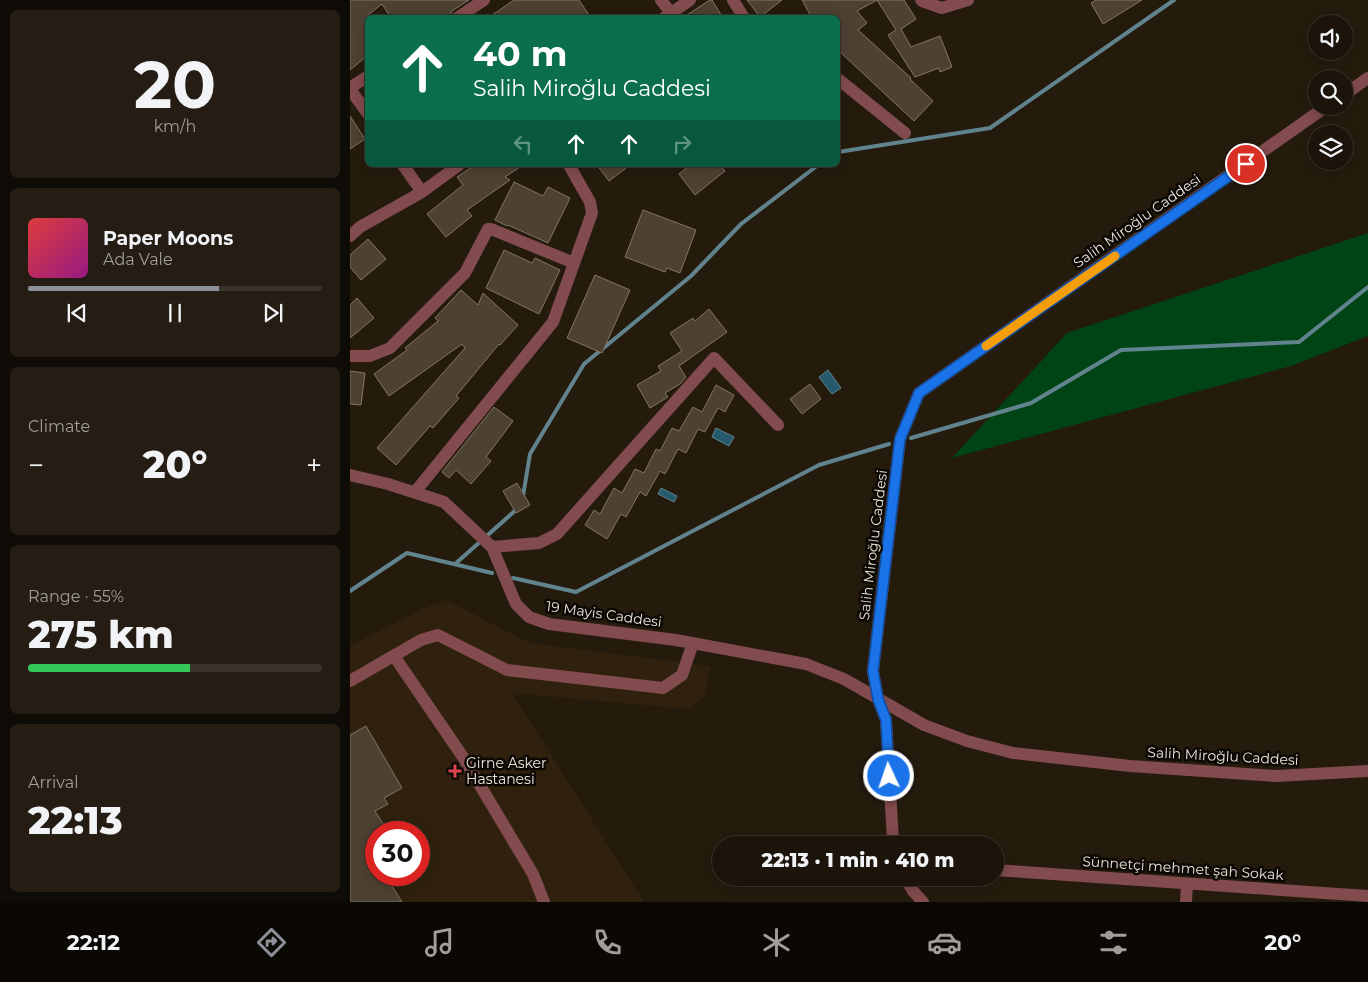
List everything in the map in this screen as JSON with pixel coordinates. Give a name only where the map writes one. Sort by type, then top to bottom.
[{"type":"street","points":[[462,15],[484,0]]},
{"type":"street","points":[[662,0],[667,15],[690,0]]},
{"type":"street","points":[[733,0],[742,15]]},
{"type":"street","points":[[921,0],[942,8],[968,0]]},
{"type":"street","points":[[365,78],[350,88],[365,110]]},
{"type":"street","points":[[1353,89],[1368,78]]},
{"type":"street","points":[[840,81],[905,133]]},
{"type":"street","name":"Salih Miroğlu Caddesi","points":[[1314,115],[919,393],[900,439],[873,671],[878,699],[924,725],[967,741],[1013,753],[1130,766],[1277,776],[1368,771]]},
{"type":"street","points":[[404,167],[422,192]]},
{"type":"street","points":[[350,236],[360,227],[422,192],[456,167]]},
{"type":"street","points":[[415,492],[553,322],[592,213],[590,202],[570,167]]},
{"type":"street","points":[[350,356],[370,356],[390,348],[466,273],[488,229],[574,263]]},
{"type":"street","points":[[492,547],[539,543],[557,534],[714,358],[778,425]]},
{"type":"street","name":"19 Mayis Caddesi","points":[[350,475],[388,484],[444,502],[492,547],[516,604],[529,616],[549,624],[693,643],[806,664],[844,679],[878,699]]},
{"type":"street","points":[[350,681],[421,640],[438,635],[507,670],[663,688],[682,675],[693,643]]},
{"type":"street","points":[[394,656],[463,758],[533,874],[544,902]]},
{"type":"street","points":[[878,699],[886,720],[893,836]]},
{"type":"street","name":"Sünnetçi mehmet şah Sokak","points":[[1004,871],[1187,884],[1313,897],[1368,896]]},
{"type":"street","points":[[1186,902],[1187,884]]},
{"type":"street","points":[[910,886],[923,902]]},
{"type":"shaded area","name":"Girne Asker Hastanesi","points":[[446,600],[530,643],[710,666],[705,696],[688,709],[512,693],[644,902],[350,902],[350,646],[424,608]]},
{"type":"green space","points":[[1368,233],[1368,336],[1291,366],[952,458],[1067,333]]},
{"type":"water","points":[[828,370],[841,388],[832,394],[819,377]]},
{"type":"water","points":[[716,428],[734,437],[729,446],[712,437]]},
{"type":"water","points":[[661,488],[677,496],[674,502],[658,494]]},
{"type":"building","points":[[350,0],[469,0],[452,11],[450,15],[389,15],[382,4],[368,15],[365,15],[365,58],[350,70]]},
{"type":"building","points":[[514,0],[579,0],[589,15],[492,15]]},
{"type":"building","points":[[712,0],[721,15],[687,15]]},
{"type":"building","points":[[747,0],[782,0],[763,15],[758,15]]},
{"type":"building","points":[[802,0],[877,0],[857,11],[867,23],[858,30],[911,78],[933,101],[914,121],[840,52],[840,15],[810,15]]},
{"type":"building","points":[[877,0],[904,0],[916,19],[901,29],[911,47],[940,36],[952,67],[940,72],[939,68],[915,77],[888,35],[896,30]]},
{"type":"building","points":[[1096,0],[1142,0],[1103,24],[1091,3]]},
{"type":"building","points":[[350,116],[365,139],[350,149]]},
{"type":"building","points":[[472,167],[520,167],[505,177],[510,180],[467,210],[472,216],[446,237],[427,214],[463,185],[457,177]]},
{"type":"building","points":[[598,167],[627,167],[609,181]]},
{"type":"building","points":[[688,167],[722,167],[725,171],[695,195],[679,174]]},
{"type":"building","points":[[514,182],[543,196],[548,187],[570,198],[548,243],[495,220]]},
{"type":"building","points":[[643,210],[696,230],[680,273],[667,268],[665,272],[625,257]]},
{"type":"building","points":[[368,239],[386,259],[361,280],[350,267],[350,255]]},
{"type":"building","points":[[504,250],[532,263],[535,258],[560,270],[539,314],[486,288]]},
{"type":"building","points":[[595,275],[630,290],[602,353],[567,338]]},
{"type":"building","points":[[461,290],[478,305],[483,293],[518,325],[499,344],[456,396],[459,398],[433,428],[430,426],[396,465],[377,448],[465,348],[462,344],[389,396],[374,374],[407,350],[405,348],[438,321],[435,318]]},
{"type":"building","points":[[357,298],[374,318],[350,338],[350,305]]},
{"type":"building","points":[[709,309],[727,332],[679,366],[686,377],[680,384],[665,393],[668,397],[650,408],[637,385],[661,371],[658,366],[682,351],[670,333],[693,318],[695,321]]},
{"type":"building","points":[[350,371],[365,373],[361,405],[350,404]]},
{"type":"building","points":[[810,384],[821,399],[802,414],[790,399]]},
{"type":"building","points":[[716,385],[734,395],[725,412],[718,408],[705,432],[698,429],[686,453],[678,449],[665,474],[660,471],[646,496],[640,492],[626,517],[621,514],[607,539],[585,525],[594,510],[600,514],[614,488],[622,493],[635,469],[644,473],[656,449],[660,451],[672,428],[679,431],[693,407],[702,412]]},
{"type":"building","points":[[494,407],[513,421],[486,457],[491,461],[471,484],[456,470],[449,478],[442,472]]},
{"type":"building","points":[[517,483],[530,505],[516,513],[503,491]]},
{"type":"building","points":[[366,726],[402,788],[384,798],[388,804],[375,811],[381,821],[365,821],[365,886],[392,886],[402,902],[350,902],[350,735]]},
{"type":"waterway","points":[[840,152],[990,128],[1174,0]]},
{"type":"waterway","points":[[523,496],[530,454],[584,364],[691,276],[741,224],[815,167]]},
{"type":"waterway","points":[[911,438],[1031,403],[1121,350],[1299,342],[1368,287]]},
{"type":"waterway","points":[[513,578],[576,592],[819,465],[889,444]]},
{"type":"waterway","points":[[455,564],[517,509]]},
{"type":"waterway","points":[[350,591],[407,553],[492,573]]},
{"type":"slow traffic","points":[[986,346],[1115,256]]},
{"type":"place","name":"Girne Asker Hastanesi","points":[[455,771]]},
{"type":"route","points":[[889,776],[886,720],[878,699],[873,671],[900,439],[919,393],[1246,164]]}]
